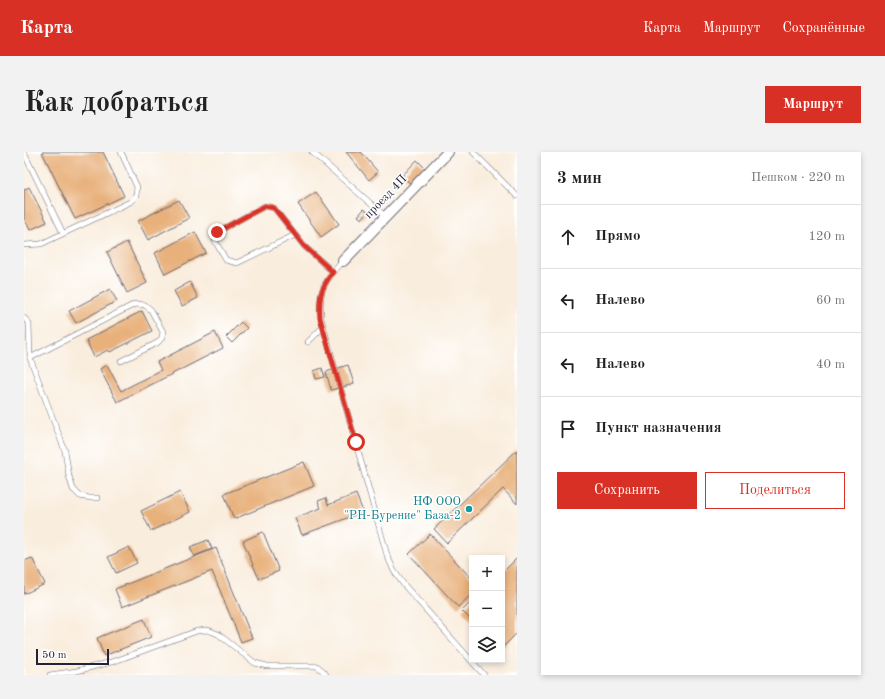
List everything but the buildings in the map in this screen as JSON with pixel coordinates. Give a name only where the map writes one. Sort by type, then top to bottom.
[{"type":"street","name":"проезд 4П","points":[[343,261],[448,152]]},
{"type":"lane","points":[[24,244],[41,244],[130,202],[136,196],[137,187],[122,152]]},
{"type":"lane","points":[[312,152],[386,217]]},
{"type":"lane","points":[[473,152],[517,196]]},
{"type":"lane","points":[[24,153],[63,234]]},
{"type":"lane","points":[[295,235],[237,263],[226,260],[215,241],[217,232],[265,206],[274,208],[304,246],[333,272]]},
{"type":"lane","points":[[343,261],[326,281],[321,292],[319,304],[320,318],[387,555],[394,571],[404,585],[484,675]]},
{"type":"lane","points":[[30,358],[135,304],[145,305],[151,310],[163,332],[162,338],[157,343],[121,361]]},
{"type":"lane","points":[[24,318],[28,323],[30,358],[65,451],[69,476],[73,488],[80,496],[97,498]]},
{"type":"lane","points":[[308,342],[323,327]]},
{"type":"lane","points":[[50,675],[77,671],[115,661],[197,631],[208,630],[218,634],[255,663],[267,666],[317,666],[326,675]]},
{"type":"place","name":"НФ ООО \"РН-Бурение\" База-2","points":[[469,509]]},
{"type":"route","points":[[217,232],[265,206],[274,208],[304,246],[333,272],[326,281],[321,292],[319,304],[320,318],[356,442]]}]
